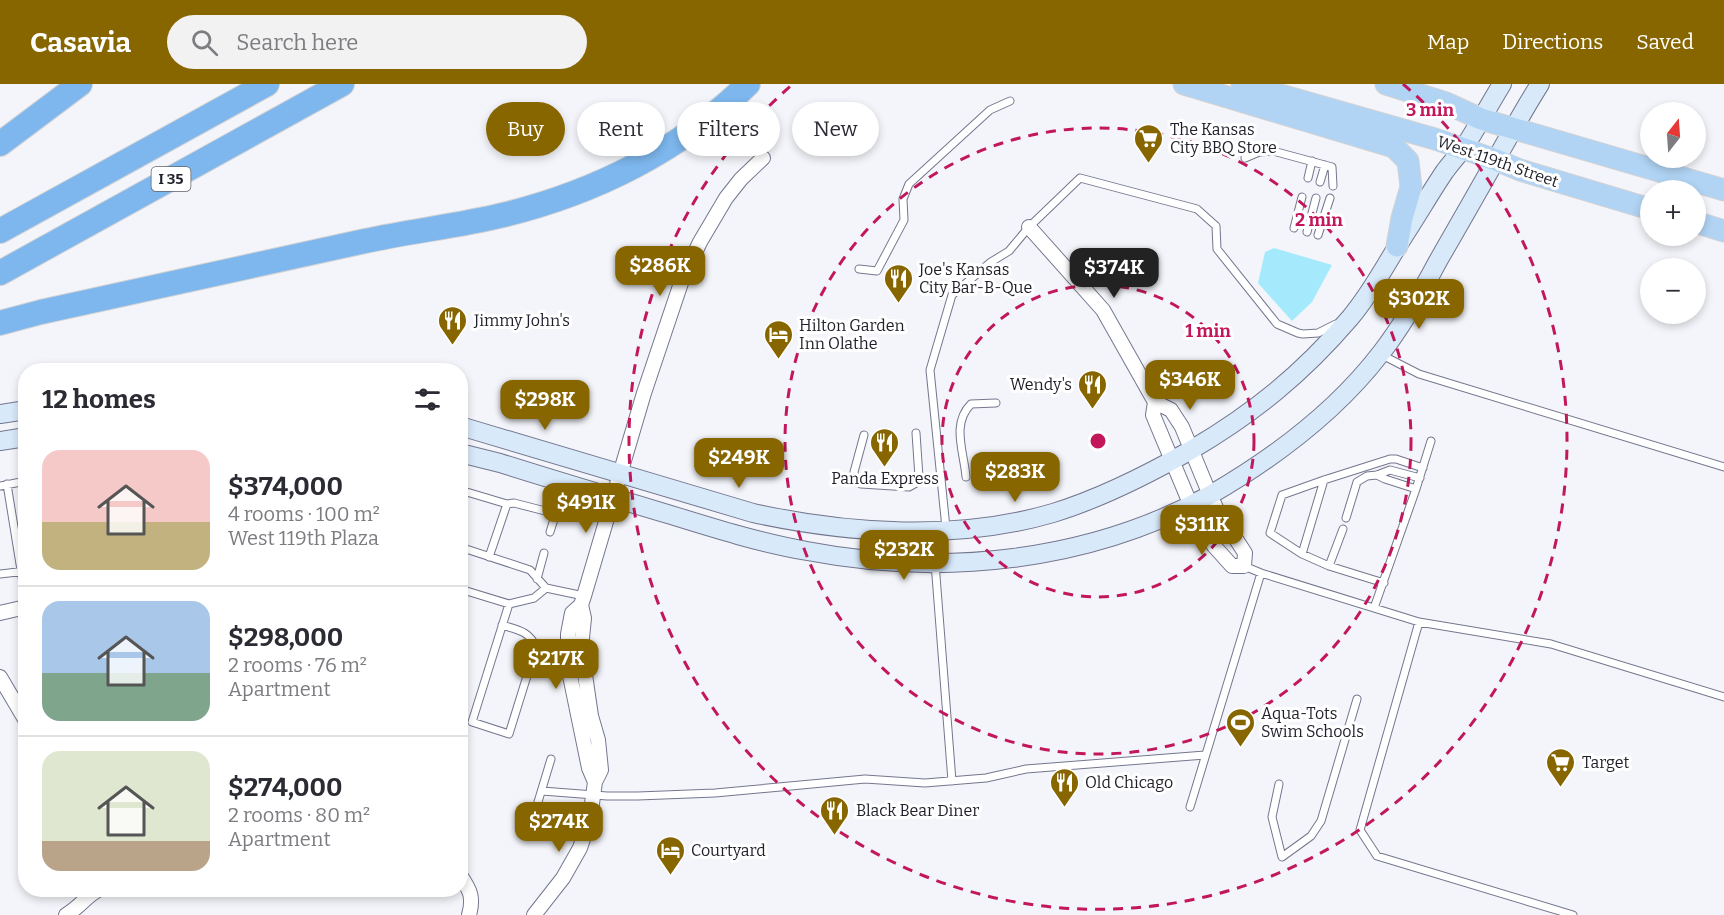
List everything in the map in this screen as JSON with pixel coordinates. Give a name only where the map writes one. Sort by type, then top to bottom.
[{"type":"highway","points":[[0,144],[80,84]]},
{"type":"highway","name":"I 35","points":[[0,231],[267,84]]},
{"type":"highway","name":"I 35","points":[[0,273],[342,84]]},
{"type":"highway","points":[[0,323],[382,237],[503,215],[559,198],[628,170],[687,135],[726,106],[748,84]]},
{"type":"main road","points":[[1184,84],[1394,147],[1408,161],[1411,187],[1397,246]]},
{"type":"main road","name":"West 119th Street","points":[[1242,84],[1463,148],[1520,170],[1640,206]]},
{"type":"main road","points":[[1386,84],[1446,103],[1481,119],[1724,190]]},
{"type":"main road","points":[[468,428],[753,513],[798,522],[897,532],[1005,524],[1051,513],[1096,498],[1173,461],[1224,431],[1297,374],[1349,319],[1378,280],[1397,246],[1445,171],[1463,148],[1502,84]]},
{"type":"main road","points":[[468,455],[748,538],[808,552],[900,563],[982,562],[1030,556],[1119,536],[1192,505],[1240,478],[1288,444],[1343,395],[1380,354],[1422,291],[1540,84]]},
{"type":"main road","points":[[1706,225],[1724,231]]},
{"type":"main road","points":[[0,414],[18,411]]},
{"type":"main road","points":[[0,441],[18,438]]},
{"type":"street","points":[[534,915],[563,878],[580,849],[590,818],[594,788],[568,666],[568,634],[572,613],[582,601],[612,498],[682,280],[700,242],[726,198],[741,179],[763,158]]},
{"type":"street","points":[[1029,227],[1103,309],[1155,402],[1171,410],[1182,427],[1217,510],[1245,553],[1244,566],[1232,566],[1214,546],[1197,520],[1153,415],[1155,402]]},
{"type":"street","points":[[0,613],[18,610]]},
{"type":"street","points":[[0,677],[18,707]]},
{"type":"street","points":[[468,887],[471,892],[469,915]]},
{"type":"street","points":[[66,915],[78,908],[87,897]]},
{"type":"lane","points":[[859,269],[877,271],[904,220],[903,199],[909,184],[990,110],[1010,101]]},
{"type":"lane","points":[[1245,158],[1259,152],[1273,151],[1332,167],[1333,186]]},
{"type":"lane","points":[[1308,178],[1312,161]]},
{"type":"lane","points":[[1320,182],[1325,165]]},
{"type":"lane","points":[[946,530],[930,370],[952,295],[991,262],[1010,251],[1029,227],[1080,178],[1197,209],[1216,226],[1217,249],[1277,324],[1298,333],[1318,333],[1349,319]]},
{"type":"lane","points":[[1294,228],[1302,197]]},
{"type":"lane","points":[[1307,232],[1316,198]]},
{"type":"lane","points":[[1318,235],[1330,198]]},
{"type":"lane","points":[[1380,354],[1419,374],[1724,467]]},
{"type":"lane","points":[[966,477],[959,427],[963,411],[971,404],[996,403]]},
{"type":"lane","points":[[864,435],[854,472],[855,480],[861,484],[909,487],[916,483],[919,477],[916,433]]},
{"type":"lane","points":[[1374,608],[1431,441]]},
{"type":"lane","points":[[1384,583],[1329,566],[1302,554],[1270,533],[1282,495],[1390,459],[1423,468]]},
{"type":"lane","points":[[1346,518],[1357,482],[1367,476],[1390,470],[1420,478]]},
{"type":"lane","points":[[1377,475],[1416,489]]},
{"type":"lane","points":[[1302,554],[1324,480]]},
{"type":"lane","points":[[18,482],[3,485],[18,550]]},
{"type":"lane","points":[[468,492],[507,504],[514,503],[554,513],[550,532]]},
{"type":"lane","points":[[489,557],[507,504]]},
{"type":"lane","points":[[1329,566],[1343,529]]},
{"type":"lane","points":[[468,550],[530,570],[546,588],[582,601]]},
{"type":"lane","points":[[537,579],[544,553]]},
{"type":"lane","points":[[935,563],[952,781]]},
{"type":"lane","points":[[1244,566],[1419,622],[1551,644],[1724,697]]},
{"type":"lane","points":[[0,574],[18,572]]},
{"type":"lane","points":[[1190,807],[1261,573]]},
{"type":"lane","points":[[468,591],[509,604],[534,598],[546,588]]},
{"type":"lane","points":[[502,625],[527,634],[532,638],[536,647],[509,734],[472,722],[502,625],[509,604]]},
{"type":"lane","points":[[1419,622],[1360,830],[1377,856],[1572,915]]},
{"type":"lane","points":[[1279,784],[1272,817],[1282,857],[1311,836],[1321,821],[1356,699]]},
{"type":"lane","points":[[542,791],[594,788],[638,796],[715,793],[865,779],[925,783],[986,778],[1026,769],[1205,755]]},
{"type":"lane","points":[[531,825],[551,759]]},
{"type":"water","points":[[1274,248],[1332,265],[1312,302],[1292,321],[1258,283],[1265,252]]},
{"type":"place","name":"The Kansas City BBQ Store","points":[[1149,164]]},
{"type":"place","name":"Joe's Kansas City Bar-B-Que","points":[[898,304]]},
{"type":"place","name":"Jimmy John's","points":[[453,346]]},
{"type":"place","name":"Hilton Garden Inn Olathe","points":[[778,360]]},
{"type":"place","name":"Wendy's","points":[[1093,410]]},
{"type":"place","name":"Panda Express","points":[[885,468]]},
{"type":"place","name":"Aqua-Tots Swim Schools","points":[[1240,748]]},
{"type":"place","name":"Target","points":[[1561,788]]},
{"type":"place","name":"Old Chicago","points":[[1064,808]]},
{"type":"place","name":"Black Bear Diner","points":[[835,836]]},
{"type":"place","name":"Courtyard","points":[[670,876]]}]
